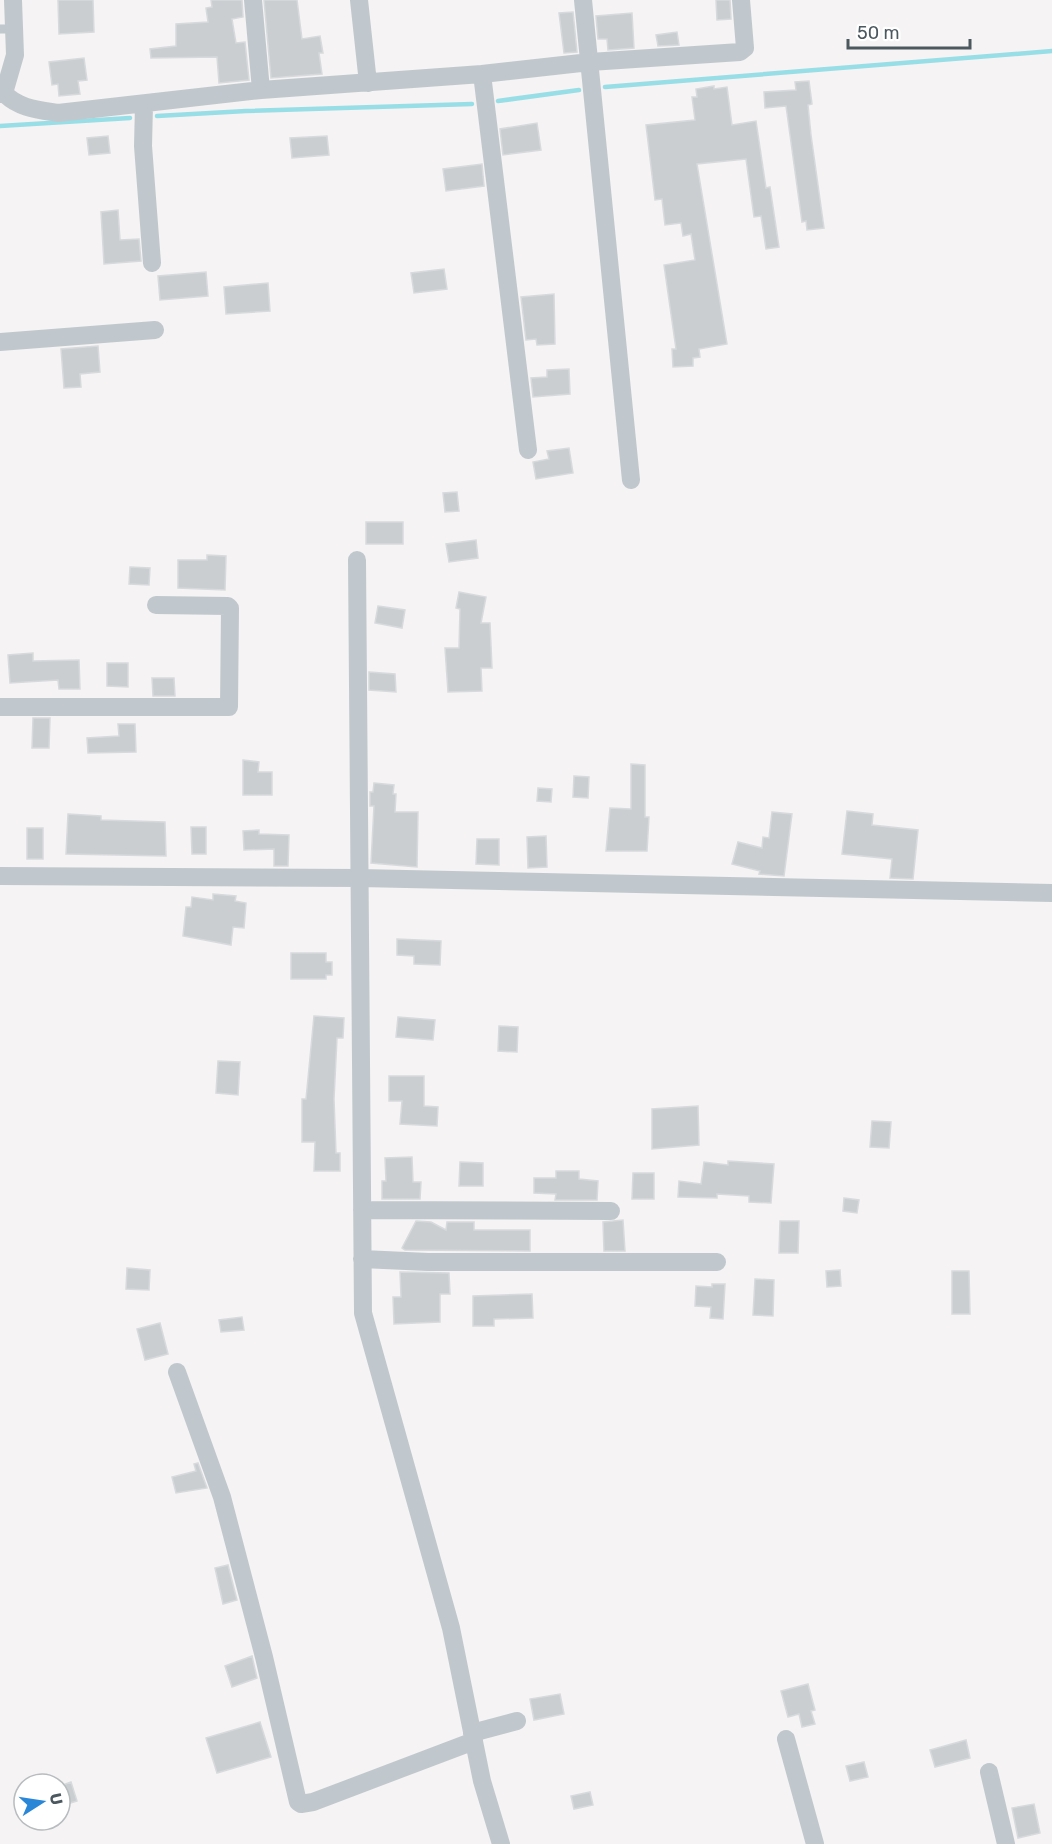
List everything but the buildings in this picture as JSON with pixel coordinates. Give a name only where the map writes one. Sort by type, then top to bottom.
[{"type":"street","points":[[13,0],[8,29],[15,55],[2,94],[30,108],[58,113],[261,90],[482,74],[590,62],[742,52],[745,48],[741,0]]},
{"type":"street","points":[[253,0],[261,90]]},
{"type":"street","points":[[359,0],[368,83]]},
{"type":"street","points":[[583,0],[631,480]]},
{"type":"street","points":[[482,74],[528,450]]},
{"type":"street","points":[[144,105],[143,146],[152,263]]},
{"type":"street","points":[[0,342],[155,330]]},
{"type":"street","points":[[357,560],[363,1313],[451,1628],[482,1780],[501,1844]]},
{"type":"street","points":[[0,707],[229,706],[230,609],[226,606],[156,605]]},
{"type":"street","points":[[0,876],[360,878],[1052,892]]},
{"type":"street","points":[[362,1210],[611,1210]]},
{"type":"street","points":[[362,1259],[428,1262],[717,1262]]},
{"type":"street","points":[[177,1372],[222,1497],[261,1645],[298,1802],[301,1804],[313,1802],[517,1721]]},
{"type":"street","points":[[786,1739],[815,1844]]},
{"type":"street","points":[[989,1772],[1006,1844]]},
{"type":"waterway","points":[[605,87],[1052,51]]},
{"type":"waterway","points":[[498,101],[579,90]]},
{"type":"waterway","points":[[157,116],[472,104]]},
{"type":"waterway","points":[[0,126],[130,118]]}]
